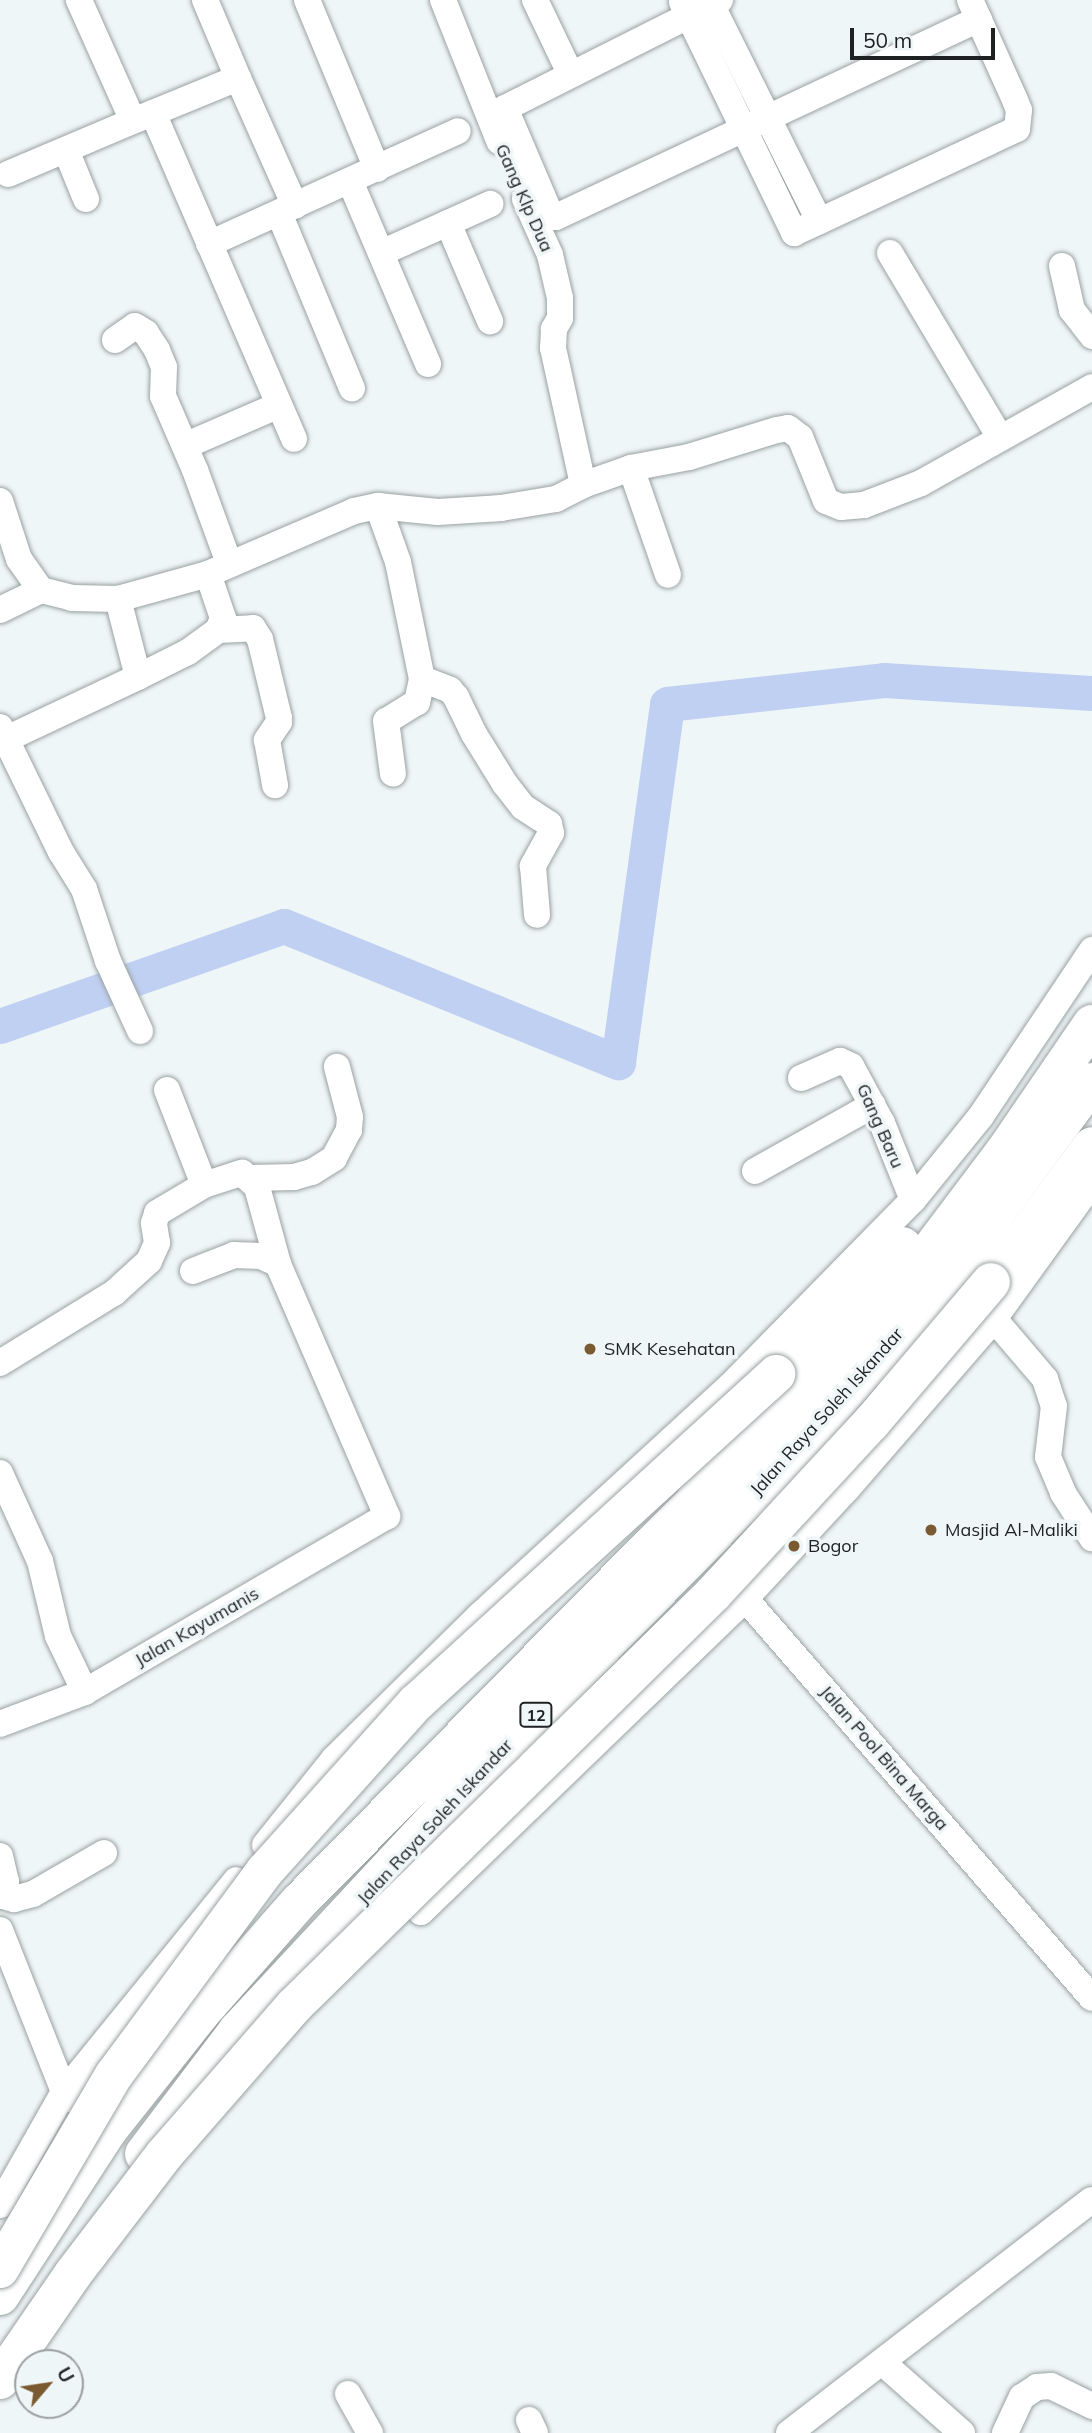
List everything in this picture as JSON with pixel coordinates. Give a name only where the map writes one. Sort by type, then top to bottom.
[{"type":"highway","points":[[10,2289],[114,2075],[265,1871],[415,1703],[776,1374],[904,1245],[987,1145],[1092,994]]},
{"type":"highway","name":"Jalan Raya Soleh Iskandar","points":[[0,2364],[10,2289],[110,2129],[201,2013],[299,1902],[762,1437],[925,1257],[1013,1139],[1092,1024]]},
{"type":"highway","name":"Jalan Raya Soleh Iskandar","points":[[10,2289],[238,2030],[481,1772],[704,1548],[783,1464],[952,1272],[1092,1082]]},
{"type":"highway","points":[[0,2380],[73,2274],[164,2155],[294,2006],[713,1594],[871,1423],[991,1282],[1092,1146]]},
{"type":"street","points":[[79,0],[209,244],[295,439]]},
{"type":"street","points":[[205,0],[238,78],[352,388]]},
{"type":"street","points":[[307,0],[377,169]]},
{"type":"street","name":"Gang Klp Dua","points":[[443,0],[496,135],[550,254],[561,308],[554,329],[553,348],[583,485]]},
{"type":"street","points":[[535,0],[570,73]]},
{"type":"street","points":[[570,73],[505,108],[551,216],[556,217],[755,123],[974,9],[1019,110],[1017,129],[818,221],[755,123],[702,4],[570,73]]},
{"type":"street","points":[[8,174],[238,78]]},
{"type":"street","points":[[209,244],[458,131]]},
{"type":"street","points":[[65,150],[86,198]]},
{"type":"street","points":[[350,181],[428,364]]},
{"type":"street","points":[[381,253],[490,204]]},
{"type":"street","points":[[448,223],[490,321]]},
{"type":"street","points":[[890,253],[999,436]]},
{"type":"street","points":[[1062,266],[1072,310],[1092,336]]},
{"type":"street","points":[[115,340],[135,326],[146,333],[158,350],[164,367],[163,396],[195,470],[218,568],[223,618],[218,630],[188,652],[138,677],[2,736],[61,852],[84,889],[108,961],[135,1020]]},
{"type":"street","points":[[0,501],[19,559],[41,590],[72,598],[118,599],[218,568],[313,531],[354,511],[378,506],[438,512],[501,508],[556,499],[583,485],[631,468],[689,457],[788,428],[794,431],[806,449],[820,493],[826,501],[841,507],[864,505],[921,483],[999,436],[1092,387]]},
{"type":"street","points":[[196,441],[279,405]]},
{"type":"street","points":[[631,468],[668,575]]},
{"type":"street","points":[[378,506],[398,562],[422,679],[417,702],[386,721],[393,774]]},
{"type":"street","points":[[0,610],[41,590]]},
{"type":"street","points":[[118,599],[138,677]]},
{"type":"street","points":[[218,630],[253,628],[260,639],[279,718],[267,740],[275,785]]},
{"type":"street","points":[[422,679],[450,690],[505,784],[523,807],[549,824],[551,833],[533,866],[537,915]]},
{"type":"street","points":[[0,2205],[64,2092],[334,1759],[479,1616],[728,1388],[913,1200],[981,1116],[1092,950]]},
{"type":"street","name":"Gang Baru","points":[[801,1079],[840,1061],[851,1066],[873,1105],[913,1200]]},
{"type":"street","points":[[251,1178],[294,1177],[313,1172],[334,1158],[349,1130],[350,1117],[337,1067]]},
{"type":"street","points":[[167,1090],[204,1185]]},
{"type":"street","points":[[755,1171],[873,1105]]},
{"type":"street","points":[[0,1363],[114,1293],[149,1261],[157,1243],[154,1223],[157,1213],[204,1185],[242,1173],[251,1178],[257,1187],[278,1264]]},
{"type":"street","points":[[390,1869],[421,1912],[745,1599],[847,1489],[994,1320],[1092,1183]]},
{"type":"street","points":[[193,1271],[216,1260],[241,1254],[261,1256],[278,1264]]},
{"type":"street","name":"Jalan Kayumanis","points":[[0,1724],[85,1692],[387,1516],[278,1264]]},
{"type":"street","points":[[994,1320],[1045,1378],[1055,1406],[1048,1457],[1063,1493],[1084,1508],[1092,1538]]},
{"type":"street","points":[[0,1348],[28,1346]]},
{"type":"street","points":[[0,1473],[40,1561],[58,1636],[85,1692]]},
{"type":"street","name":"Jalan Pool Bina Marga","points":[[679,1518],[745,1599],[1092,1998]]},
{"type":"street","points":[[0,1856],[6,1881],[0,1896],[14,1899],[33,1894],[104,1853]]},
{"type":"street","points":[[0,1930],[64,2092],[110,2129]]},
{"type":"street","points":[[789,2433],[1092,2200]]},
{"type":"street","points":[[882,2362],[962,2433]]},
{"type":"street","points":[[1005,2433],[1022,2397],[1037,2387],[1051,2386],[1092,2406]]},
{"type":"street","points":[[348,2394],[370,2433]]},
{"type":"waterway","points":[[0,1026],[284,926],[618,1062],[667,704],[884,680],[1092,693]]},
{"type":"place","name":"SMK Kesehatan","points":[[590,1349]]},
{"type":"place","name":"Masjid Al-Maliki","points":[[931,1530]]},
{"type":"place","name":"Bogor","points":[[794,1546]]}]
